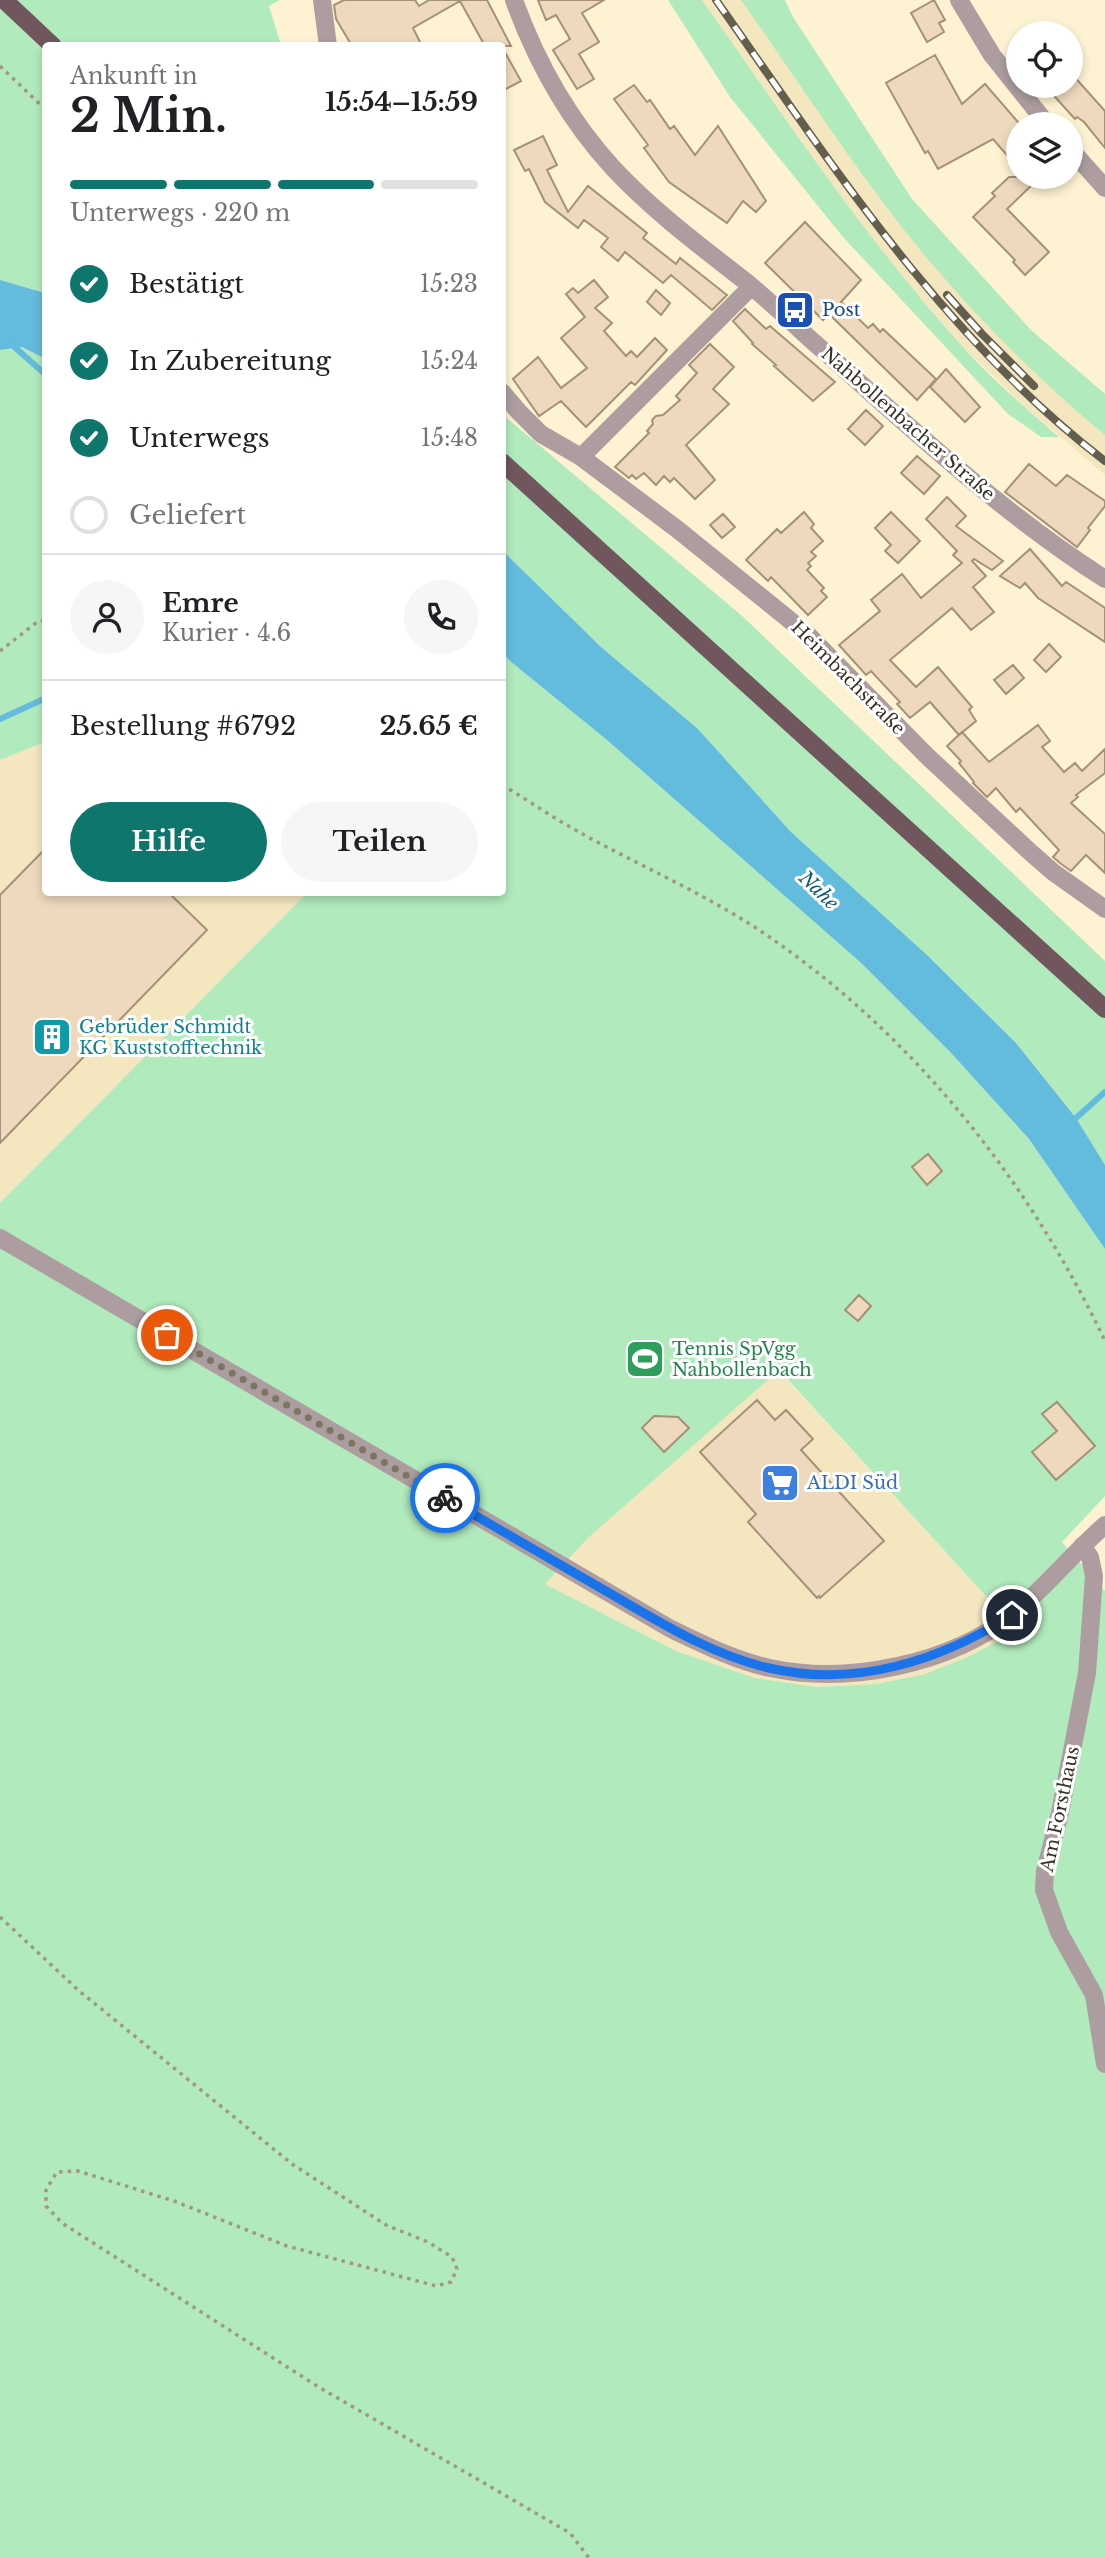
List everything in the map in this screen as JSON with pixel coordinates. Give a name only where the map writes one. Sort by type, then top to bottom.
[{"type":"main road","points":[[4,0],[49,42]]},
{"type":"main road","points":[[506,466],[1105,1009]]},
{"type":"street","points":[[322,0],[327,42]]},
{"type":"street","name":"Nahbollenbacher Straße","points":[[514,0],[555,90],[612,167],[646,201],[751,287],[1010,512],[1105,579]]},
{"type":"street","points":[[959,0],[992,55],[1037,112]]},
{"type":"street","points":[[1083,163],[1105,188]]},
{"type":"street","points":[[581,457],[751,287]]},
{"type":"street","name":"Heimbachstraße","points":[[506,397],[541,433],[581,457],[677,529],[794,623],[926,755],[1020,843],[1053,872],[1105,909]]},
{"type":"street","points":[[0,1238],[671,1629],[720,1652],[769,1668],[808,1674],[844,1674],[918,1661],[954,1648],[1012,1615],[1105,1525]]},
{"type":"street","name":"Am Forsthaus","points":[[1082,1546],[1090,1558],[1094,1576],[1088,1662],[1082,1707],[1045,1871],[1044,1890],[1059,1932],[1094,1995],[1105,2064]]},
{"type":"path","points":[[0,66],[42,106]]},
{"type":"path","points":[[0,651],[42,621]]},
{"type":"path","points":[[506,787],[577,831],[755,927],[800,959],[884,1030],[954,1103],[996,1158],[1041,1227],[1092,1313],[1105,1341]]},
{"type":"path","points":[[0,1917],[78,1990],[292,2164],[386,2225],[428,2242],[452,2257],[457,2269],[451,2282],[436,2286],[287,2246],[174,2202],[78,2171],[57,2172],[46,2190],[46,2206],[62,2223],[204,2316],[317,2386],[570,2533],[589,2558]]},
{"type":"shaded area","points":[[702,0],[741,0],[879,197],[931,263],[1044,381],[1105,435],[1105,475],[1021,403],[964,348],[907,282],[853,215]]},
{"type":"shaded area","points":[[42,743],[42,896],[304,896],[0,1203],[0,760]]},
{"type":"shaded area","points":[[778,1370],[1018,1631],[970,1656],[925,1674],[876,1684],[817,1687],[755,1678],[676,1651],[545,1584],[588,1538]]},
{"type":"green space","points":[[0,0],[280,0],[269,6],[280,42],[42,42],[42,292],[0,280]]},
{"type":"green space","points":[[668,0],[702,0],[827,177],[926,305],[985,370],[1059,437],[1041,437],[1008,414],[843,237],[730,97]]},
{"type":"green space","points":[[741,0],[785,0],[793,17],[912,199],[1031,330],[1105,394],[1105,435],[1014,353],[931,263],[857,167]]},
{"type":"green space","points":[[22,347],[42,358],[42,743],[0,760],[0,350]]},
{"type":"green space","points":[[506,417],[741,615],[1105,961],[1105,1165],[1076,1118],[1016,1043],[926,954],[791,832],[698,729],[601,647],[506,554]]},
{"type":"green space","points":[[506,656],[607,740],[860,962],[952,1054],[1029,1139],[1105,1249],[1105,1496],[1062,1542],[1105,1591],[1105,2558],[0,2558],[0,1203],[304,896],[506,896]],"holes":[[[779,1370],[1018,1631],[970,1656],[925,1674],[876,1684],[817,1687],[755,1678],[676,1651],[545,1584],[588,1538]]]},
{"type":"water","points":[[0,280],[42,292],[42,357],[22,347],[0,350]]},
{"type":"water","name":"Nahe","points":[[506,554],[601,647],[698,729],[791,832],[926,954],[1016,1043],[1076,1118],[1105,1165],[1105,1249],[1029,1139],[952,1054],[860,962],[607,740],[506,656]]},
{"type":"building","points":[[344,0],[415,0],[419,6],[429,0],[487,0],[511,46],[506,46],[506,42],[483,42],[460,1],[413,28],[420,42],[350,42],[336,19],[334,5]]},
{"type":"building","points":[[538,0],[604,0],[582,13],[599,42],[579,54],[594,79],[577,89],[553,50],[570,39],[556,15],[546,20]]},
{"type":"building","points":[[934,0],[945,20],[939,23],[944,32],[927,42],[911,13]]},
{"type":"building","points":[[506,54],[521,81],[506,89]]},
{"type":"building","points":[[935,55],[962,104],[985,84],[1009,112],[1006,112],[1006,154],[993,139],[938,169],[928,151],[925,153],[886,83]]},
{"type":"building","points":[[634,85],[647,102],[650,100],[670,129],[674,126],[695,155],[718,126],[766,201],[756,212],[743,201],[727,223],[669,182],[644,148],[648,145],[614,99]]},
{"type":"building","points":[[1083,86],[1105,111],[1105,148],[1083,121],[1083,112],[1069,112],[1056,98],[1083,98]]},
{"type":"building","points":[[543,136],[557,165],[547,170],[568,212],[588,186],[647,233],[643,238],[676,264],[680,258],[727,295],[712,310],[671,275],[663,283],[625,252],[618,261],[601,247],[608,238],[584,220],[578,228],[545,202],[529,169],[525,171],[514,150]]},
{"type":"building","points":[[1006,180],[1006,189],[1028,189],[1007,209],[1049,252],[1025,275],[1013,262],[1015,260],[973,217],[995,196],[992,193]]},
{"type":"building","points":[[805,222],[861,280],[841,302],[868,328],[873,324],[880,332],[883,329],[936,379],[917,400],[829,314],[823,320],[765,263]]},
{"type":"building","points":[[594,280],[608,297],[595,308],[612,323],[604,331],[626,356],[631,351],[637,357],[655,338],[667,350],[635,385],[631,382],[586,427],[561,401],[539,416],[513,379],[538,357],[561,388],[587,368],[561,338],[585,317],[566,294],[573,288],[578,293]]},
{"type":"building","points":[[656,290],[670,303],[661,315],[647,302]]},
{"type":"building","points":[[745,309],[766,329],[770,326],[835,382],[813,401],[752,344],[733,321]]},
{"type":"building","points":[[710,344],[734,367],[713,389],[729,404],[686,445],[715,480],[695,499],[674,478],[670,482],[664,476],[656,485],[644,473],[636,479],[632,475],[629,478],[615,467],[649,433],[647,431],[653,424],[652,420],[663,415],[680,400],[676,396],[697,373],[689,365]]},
{"type":"building","points":[[946,369],[980,407],[965,422],[930,387]]},
{"type":"building","points":[[866,410],[883,426],[865,445],[848,429]]},
{"type":"building","points":[[917,456],[940,476],[924,494],[901,473]]},
{"type":"building","points":[[1029,464],[1056,486],[1067,475],[1105,501],[1105,506],[1077,547],[1005,492]]},
{"type":"building","points":[[947,497],[966,516],[956,526],[1003,561],[992,570],[974,559],[972,561],[986,576],[973,587],[994,612],[971,630],[952,608],[890,660],[916,687],[938,667],[972,707],[969,710],[976,721],[959,735],[930,702],[910,718],[897,704],[900,702],[871,671],[866,675],[839,645],[880,611],[871,600],[902,574],[921,598],[962,563],[953,555],[957,551],[926,519]]},
{"type":"building","points":[[804,512],[814,524],[811,528],[823,541],[811,552],[816,556],[808,563],[811,566],[807,570],[824,588],[821,591],[827,597],[808,615],[771,577],[768,581],[746,560],[777,529],[781,533]]},
{"type":"building","points":[[891,512],[920,541],[898,563],[885,551],[891,545],[875,528]]},
{"type":"building","points":[[723,514],[735,527],[722,538],[710,525]]},
{"type":"building","points":[[1030,549],[1062,586],[1066,582],[1105,608],[1105,642],[1038,598],[1025,583],[1020,588],[1000,576]]},
{"type":"building","points":[[1049,644],[1061,657],[1046,672],[1034,660]]},
{"type":"building","points":[[1013,665],[1024,678],[1006,694],[994,680]]},
{"type":"building","points":[[1038,725],[1050,741],[1042,747],[1064,772],[1075,763],[1082,771],[1105,749],[1105,773],[1076,795],[1078,797],[1071,803],[1105,834],[1105,873],[1086,855],[1071,871],[1060,863],[1053,857],[1059,850],[1020,808],[1016,812],[996,788],[987,797],[973,783],[959,763],[961,761],[947,746],[962,732],[989,762]]},
{"type":"building","name":"Gebrüder Schmidt KG Kuststofftechnik","points":[[42,852],[42,896],[172,896],[207,930],[0,1143],[0,895]]},
{"type":"building","points":[[928,1154],[942,1171],[927,1185],[912,1167]]},
{"type":"building","points":[[859,1295],[871,1306],[858,1321],[845,1310]]},
{"type":"building","name":"ALDI Süd","points":[[757,1400],[775,1420],[786,1410],[813,1439],[801,1450],[884,1541],[820,1598],[817,1598],[748,1522],[756,1514],[700,1452]]},
{"type":"building","points":[[1057,1402],[1095,1446],[1056,1480],[1032,1452],[1057,1431],[1042,1414]]},
{"type":"building","points":[[654,1416],[678,1417],[689,1428],[664,1452],[642,1428]]},
{"type":"waterway","points":[[10,343],[42,371]]},
{"type":"waterway","points":[[0,719],[42,700]]},
{"type":"waterway","points":[[1076,1118],[1105,1092]]},
{"type":"railway","points":[[716,0],[847,186],[941,304],[992,360],[1047,412],[1105,461]]},
{"type":"railway","points":[[947,295],[1034,386]]},
{"type":"way so far","points":[[167,1335],[445,1498]]},
{"type":"place","name":"Post","points":[[795,310]]},
{"type":"place","name":"Gebrüder Schmidt KG Kuststofftechnik","points":[[52,1037]]},
{"type":"place","name":"Tennis SpVgg Nahbollenbach","points":[[645,1359]]},
{"type":"place","name":"ALDI Süd","points":[[780,1483]]},
{"type":"route","points":[[445,1498],[671,1629],[720,1652],[769,1668],[808,1674],[878,1670],[918,1661],[954,1648],[1012,1615]]}]
